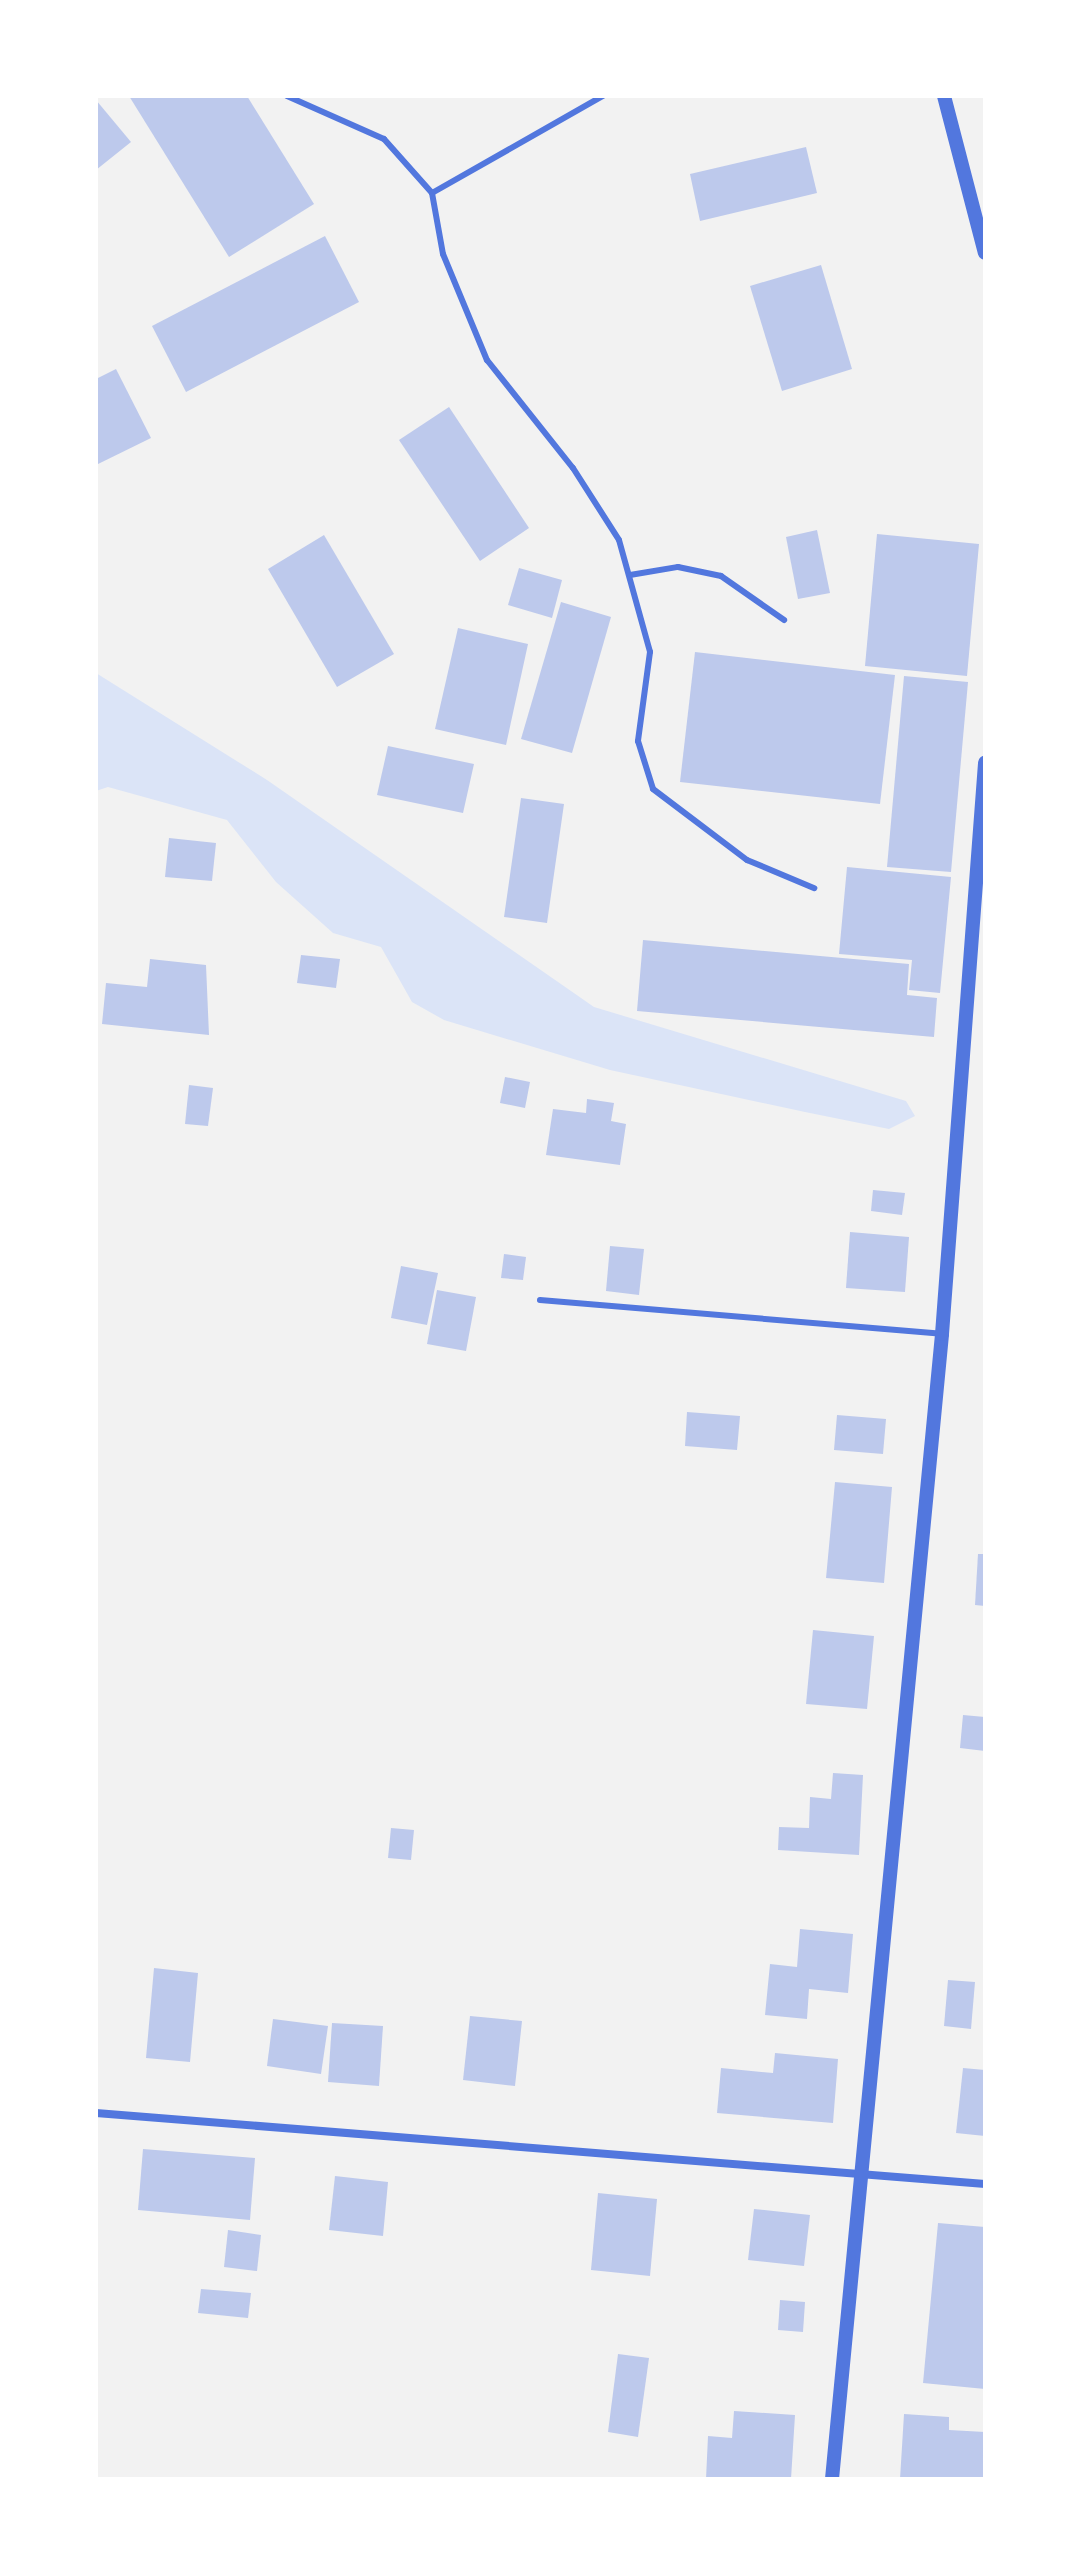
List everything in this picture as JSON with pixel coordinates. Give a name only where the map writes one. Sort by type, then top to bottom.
[{"type":"street","points":[[944,96],[985,253]]},
{"type":"street","points":[[832,2479],[864,2173],[942,1334],[985,763]]},
{"type":"street","points":[[96,2113],[985,2184]]},
{"type":"lane","points":[[287,96],[384,139],[432,193],[443,254],[487,360],[573,468],[619,540],[650,652],[638,741],[653,789],[747,860],[814,888]]},
{"type":"lane","points":[[432,193],[603,96]]},
{"type":"lane","points":[[630,575],[678,567],[721,576],[784,620]]},
{"type":"lane","points":[[540,1300],[942,1334]]},
{"type":"shaded area","points":[[96,673],[267,780],[594,1007],[906,1101],[915,1116],[889,1129],[805,1112],[610,1070],[444,1020],[412,1002],[381,947],[333,933],[276,882],[227,820],[108,787],[96,791]]},
{"type":"building","points":[[129,96],[247,96],[314,204],[229,257]]},
{"type":"building","points":[[96,100],[131,142],[96,170]]},
{"type":"building","points":[[806,147],[817,193],[700,221],[690,174]]},
{"type":"building","points":[[325,236],[359,302],[186,392],[152,326]]},
{"type":"building","points":[[821,265],[852,369],[782,391],[750,286]]},
{"type":"building","points":[[116,369],[151,438],[96,465],[96,379]]},
{"type":"building","points":[[449,407],[529,528],[480,561],[399,440]]},
{"type":"building","points":[[817,530],[830,593],[798,599],[786,537]]},
{"type":"building","points":[[877,534],[979,544],[967,676],[865,666]]},
{"type":"building","points":[[324,535],[394,654],[337,687],[268,569]]},
{"type":"building","points":[[519,568],[562,580],[552,618],[508,605]]},
{"type":"building","points":[[561,602],[611,617],[572,753],[521,739]]},
{"type":"building","points":[[458,628],[528,644],[506,745],[435,729]]},
{"type":"building","points":[[695,652],[895,675],[880,804],[680,782]]},
{"type":"building","points":[[904,676],[968,682],[951,872],[887,867]]},
{"type":"building","points":[[388,746],[474,764],[463,813],[377,795]]},
{"type":"building","points":[[521,798],[564,804],[547,923],[504,917]]},
{"type":"building","points":[[169,838],[216,843],[212,881],[165,877]]},
{"type":"building","points":[[847,867],[951,877],[940,993],[909,990],[912,960],[839,954]]},
{"type":"building","points":[[643,940],[909,964],[907,995],[937,998],[934,1037],[637,1011]]},
{"type":"building","points":[[301,955],[340,959],[336,988],[297,983]]},
{"type":"building","points":[[150,959],[206,965],[209,1035],[102,1024],[106,983],[147,987]]},
{"type":"building","points":[[505,1077],[530,1082],[525,1108],[500,1103]]},
{"type":"building","points":[[189,1085],[213,1088],[208,1126],[185,1124]]},
{"type":"building","points":[[587,1099],[614,1103],[611,1121],[626,1124],[620,1165],[546,1155],[553,1109],[586,1113]]},
{"type":"building","points":[[873,1190],[905,1193],[902,1215],[871,1211]]},
{"type":"building","points":[[850,1232],[909,1237],[905,1292],[846,1288]]},
{"type":"building","points":[[610,1246],[644,1249],[639,1295],[606,1291]]},
{"type":"building","points":[[504,1254],[526,1257],[523,1280],[501,1278]]},
{"type":"building","points":[[401,1266],[438,1273],[427,1325],[391,1318]]},
{"type":"building","points":[[437,1290],[476,1297],[466,1351],[427,1344]]},
{"type":"building","points":[[687,1412],[740,1416],[737,1450],[685,1446]]},
{"type":"building","points":[[837,1415],[886,1419],[883,1454],[834,1450]]},
{"type":"building","points":[[835,1482],[892,1487],[884,1583],[826,1578]]},
{"type":"building","points":[[978,1554],[985,1554],[985,1606],[975,1605]]},
{"type":"building","points":[[813,1630],[874,1636],[867,1709],[806,1704]]},
{"type":"building","points":[[963,1715],[985,1717],[985,1751],[960,1748]]},
{"type":"building","points":[[833,1773],[863,1775],[859,1855],[778,1850],[779,1827],[809,1828],[810,1797],[831,1799]]},
{"type":"building","points":[[391,1828],[414,1830],[411,1860],[388,1858]]},
{"type":"building","points":[[800,1929],[853,1934],[848,1993],[809,1989],[807,2019],[765,2015],[770,1964],[797,1967]]},
{"type":"building","points":[[154,1968],[198,1973],[190,2062],[146,2058]]},
{"type":"building","points":[[948,1980],[975,1982],[971,2029],[944,2026]]},
{"type":"building","points":[[470,2016],[522,2021],[515,2086],[463,2080]]},
{"type":"building","points":[[273,2019],[328,2026],[321,2074],[267,2066]]},
{"type":"building","points":[[332,2023],[383,2026],[379,2086],[328,2082]]},
{"type":"building","points":[[775,2053],[838,2059],[833,2123],[717,2113],[721,2068],[773,2073]]},
{"type":"building","points":[[963,2068],[985,2070],[985,2136],[956,2133]]},
{"type":"building","points":[[143,2149],[255,2158],[250,2220],[138,2210]]},
{"type":"building","points":[[335,2176],[388,2182],[383,2236],[329,2230]]},
{"type":"building","points":[[598,2193],[657,2199],[650,2276],[591,2270]]},
{"type":"building","points":[[754,2209],[810,2215],[804,2266],[748,2260]]},
{"type":"building","points":[[938,2223],[985,2227],[985,2389],[923,2383]]},
{"type":"building","points":[[228,2230],[261,2235],[257,2271],[224,2267]]},
{"type":"building","points":[[201,2289],[251,2293],[248,2318],[198,2313]]},
{"type":"building","points":[[780,2300],[805,2302],[803,2332],[778,2330]]},
{"type":"building","points":[[618,2354],[649,2358],[638,2437],[608,2432]]},
{"type":"building","points":[[734,2411],[795,2415],[791,2479],[706,2479],[708,2436],[732,2438]]},
{"type":"building","points":[[904,2414],[949,2417],[949,2430],[985,2432],[985,2479],[900,2479]]}]
